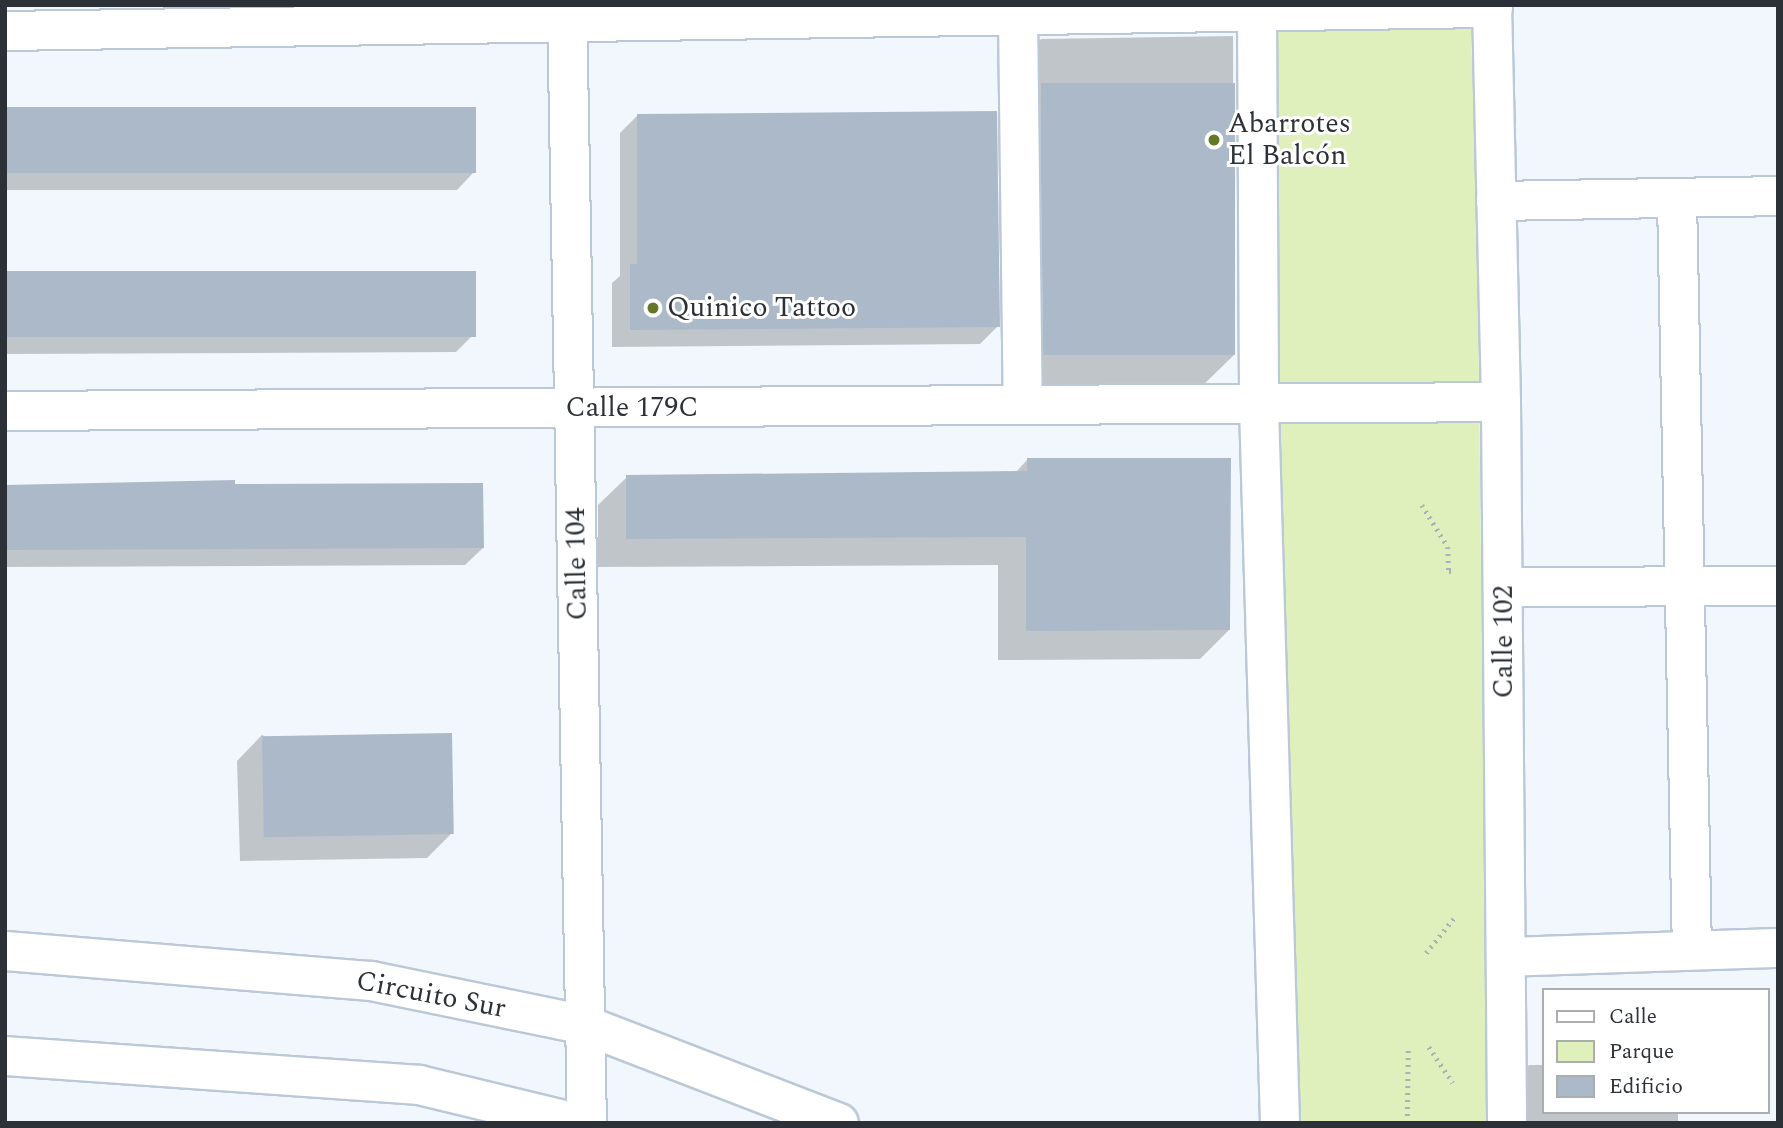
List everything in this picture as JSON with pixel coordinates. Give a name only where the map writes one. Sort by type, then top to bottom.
[{"type":"street","points":[[5,31],[567,13],[1018,15],[1492,7]]},
{"type":"street","name":"Calle 102","points":[[1492,7],[1502,402],[1507,1123]]},
{"type":"street","name":"Calle 104","points":[[567,13],[587,1123]]},
{"type":"street","points":[[1257,13],[1259,407],[1280,1123]]},
{"type":"street","points":[[1018,15],[1023,405]]},
{"type":"street","points":[[1496,201],[1778,196]]},
{"type":"street","points":[[1677,199],[1692,950]]},
{"type":"street","name":"Calle 179C","points":[[5,411],[1023,405],[1259,407],[1502,402]]},
{"type":"street","points":[[1503,587],[1778,586]]},
{"type":"street","points":[[1506,957],[1778,948]]},
{"type":"street","name":"Circuito Sur","points":[[5,951],[371,981],[585,1025],[839,1123]]},
{"type":"street","points":[[5,1056],[419,1085],[576,1123]]},
{"type":"path","points":[[1422,505],[1448,547],[1448,572],[1460,572]]},
{"type":"path","points":[[1406,1123],[1408,1047]]},
{"type":"path","points":[[1429,1047],[1453,1083]]},
{"type":"green space","points":[[1265,5],[1470,5],[1477,202],[1487,1123],[1300,1123]]},
{"type":"building","points":[[1041,83],[1235,83],[1235,355],[1041,355]]},
{"type":"building","points":[[5,107],[476,107],[476,173],[5,173]]},
{"type":"building","points":[[997,111],[1000,327],[630,330],[630,264],[637,264],[637,114]]},
{"type":"building","points":[[5,271],[476,271],[476,337],[5,337]]},
{"type":"building","points":[[1027,458],[1231,458],[1230,630],[1026,631],[1026,537],[626,539],[626,475],[1027,471]]},
{"type":"building","points":[[235,480],[235,484],[483,483],[484,548],[5,550],[5,485]]},
{"type":"building","points":[[452,733],[454,834],[264,837],[262,736]]},
{"type":"place","name":"Abarrotes El Balcón","points":[[1214,140]]},
{"type":"place","name":"Quinico Tattoo","points":[[653,308]]}]
